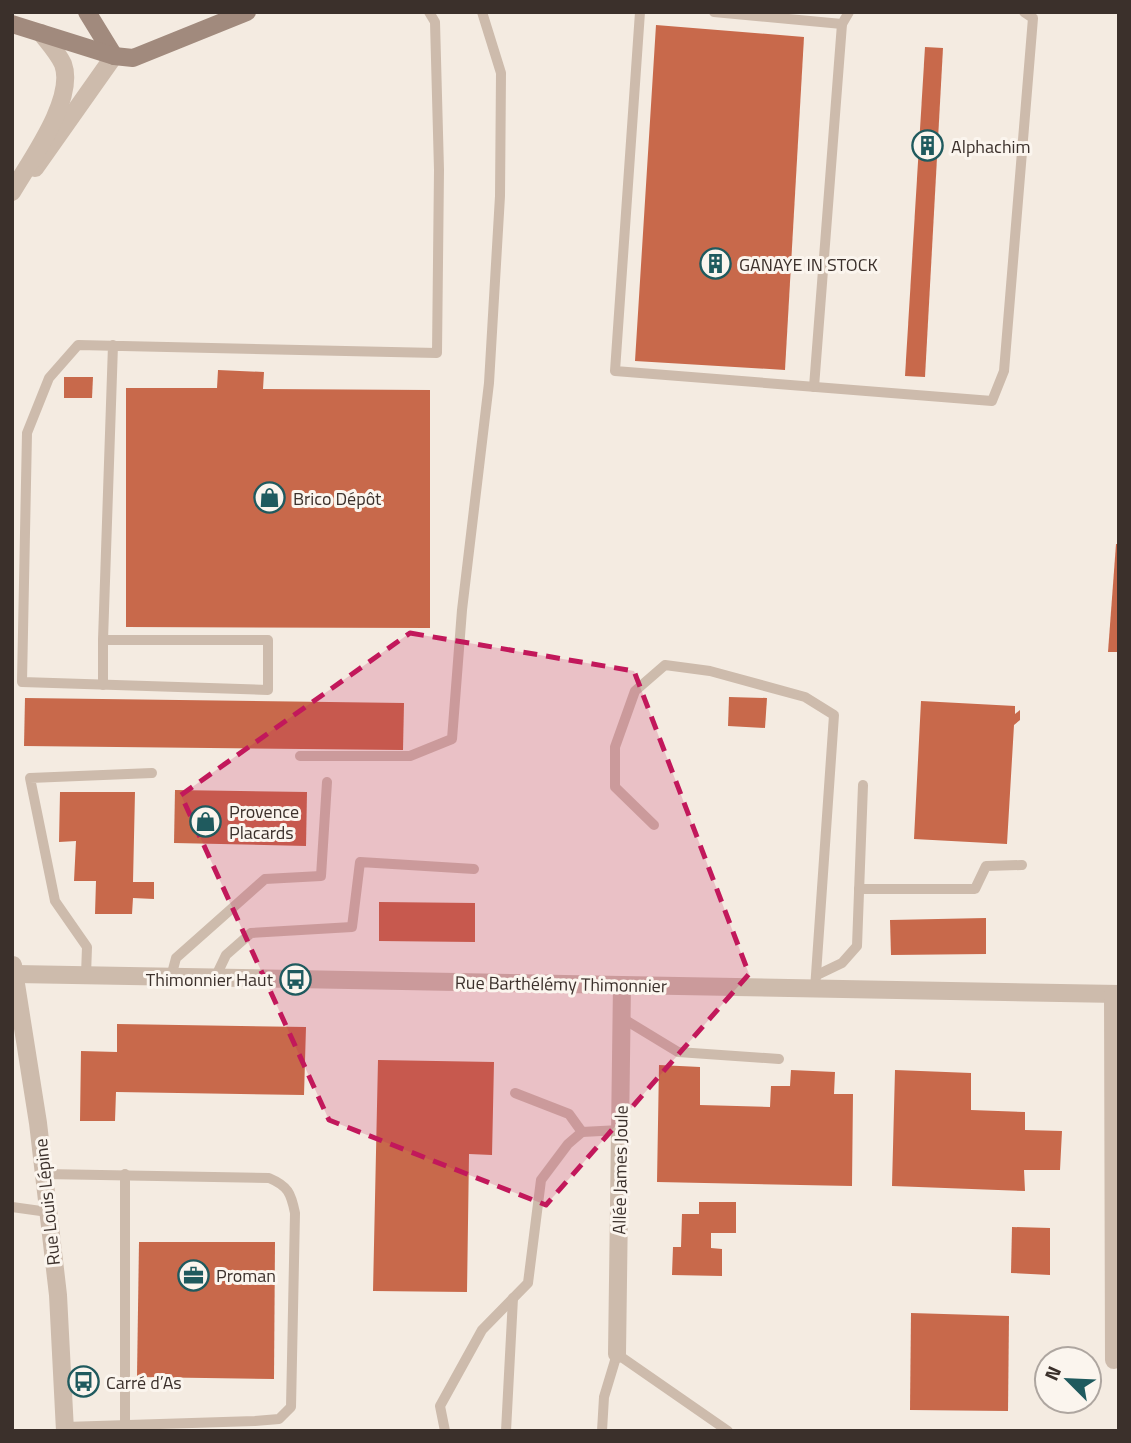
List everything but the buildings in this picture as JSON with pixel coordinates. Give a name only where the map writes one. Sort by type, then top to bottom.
[{"type":"street","points":[[12,24],[114,56],[133,58],[247,12]]},
{"type":"street","points":[[91,14],[114,56]]},
{"type":"street","points":[[12,193],[60,108],[66,83],[62,63],[41,33]]},
{"type":"street","points":[[12,193],[50,150],[114,56]]},
{"type":"street","name":"Rue Barthélémy Thimonnier","points":[[14,968],[86,975],[622,985],[816,982],[1116,994]]},
{"type":"street","name":"Rue Louis Lépine","points":[[14,968],[44,1174],[58,1295],[65,1429]]},
{"type":"street","name":"Allée James Joule","points":[[617,1354],[622,985]]},
{"type":"street","points":[[1114,1360],[1116,994]]},
{"type":"lane","points":[[103,640],[268,640],[268,690],[22,682],[27,433],[49,378],[78,345],[437,353],[439,170],[435,22],[429,12]]},
{"type":"lane","points":[[300,756],[410,756],[452,739],[462,610],[489,383],[500,196],[501,73],[482,12]]},
{"type":"lane","points":[[640,12],[615,371],[992,401],[1004,371],[1006,358],[1033,18],[1024,12]]},
{"type":"lane","points":[[714,12],[842,24]]},
{"type":"lane","points":[[814,387],[842,24],[849,12]]},
{"type":"lane","points":[[103,685],[113,345]]},
{"type":"lane","points":[[654,825],[615,787],[615,747],[635,691],[665,665],[710,671],[805,696],[834,715],[816,982]]},
{"type":"lane","points":[[86,975],[87,947],[55,901],[30,778],[152,774]]},
{"type":"lane","points":[[171,977],[176,958],[265,879],[321,876],[327,782]]},
{"type":"lane","points":[[816,982],[842,963],[857,946],[863,785]]},
{"type":"lane","points":[[215,978],[226,955],[251,933],[352,927],[360,862],[474,869]]},
{"type":"lane","points":[[859,890],[975,889],[985,866],[1022,865]]},
{"type":"lane","points":[[622,1018],[678,1052],[779,1059]]},
{"type":"lane","points":[[515,1093],[569,1114],[582,1132]]},
{"type":"lane","points":[[445,1431],[440,1406],[482,1330],[528,1283],[541,1180],[568,1144],[582,1132],[620,1130]]},
{"type":"lane","points":[[44,1174],[268,1178],[284,1184],[292,1195],[295,1213],[292,1407],[279,1419],[65,1429]]},
{"type":"lane","points":[[125,1174],[125,1426]]},
{"type":"lane","points":[[12,1207],[48,1212]]},
{"type":"lane","points":[[506,1431],[513,1298]]},
{"type":"lane","points":[[602,1431],[604,1398],[617,1354],[728,1431]]},
{"type":"highlighted area","points":[[410,633],[634,671],[749,974],[546,1205],[329,1120],[181,795]]},
{"type":"place","name":"Alphachim","points":[[928,146]]},
{"type":"place","name":"GANAYE IN STOCK","points":[[716,264]]},
{"type":"place","name":"Brico Dépôt","points":[[270,498]]},
{"type":"place","name":"Provence Placards","points":[[206,821]]},
{"type":"place","name":"Thimonnier Haut","points":[[296,979]]},
{"type":"place","name":"Proman","points":[[193,1275]]},
{"type":"place","name":"Carré d’As","points":[[83,1382]]}]
